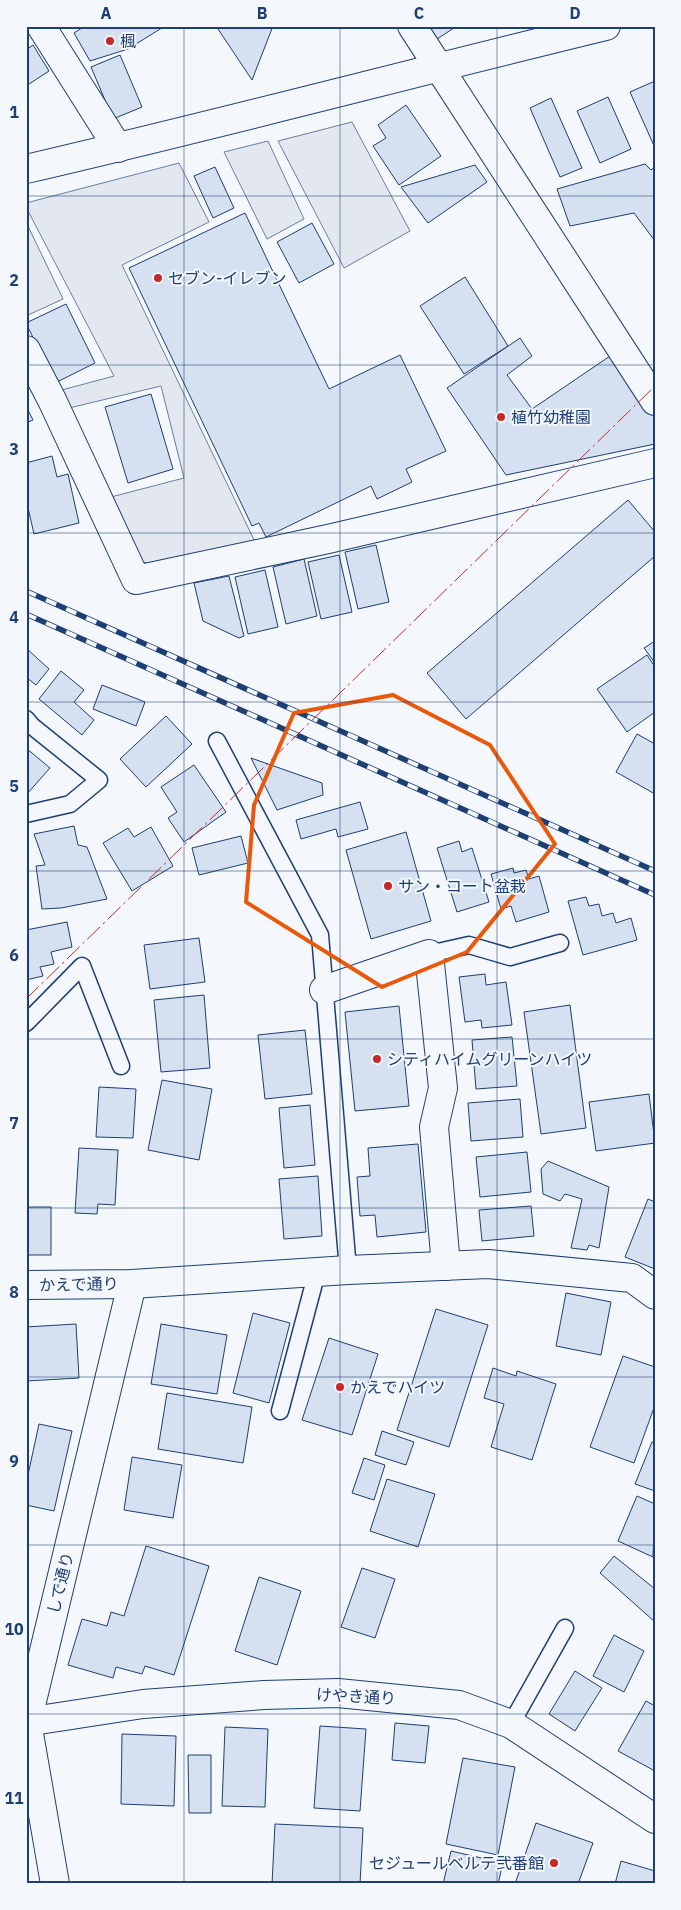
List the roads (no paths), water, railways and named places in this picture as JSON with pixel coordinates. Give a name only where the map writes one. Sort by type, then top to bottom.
[{"type":"street","points":[[41,26],[118,148]]},
{"type":"street","points":[[412,26],[655,402]]},
{"type":"street","points":[[26,169],[118,148],[438,66],[606,26]]},
{"type":"street","points":[[26,350],[52,400],[136,580],[328,539],[655,463]]},
{"type":"street","points":[[324,990],[429,954],[443,1088],[434,1127],[446,1266]]},
{"type":"street","name":"かえで通り","points":[[26,1285],[132,1284],[348,1270],[488,1264],[632,1278],[655,1295]]},
{"type":"street","name":"しで通り","points":[[54,1884],[26,1722],[132,1284]]},
{"type":"street","name":"けやき通り","points":[[26,1722],[143,1704],[264,1695],[338,1693],[459,1705],[510,1724],[655,1819]]},
{"type":"lane","points":[[26,719],[32,726],[99,780],[70,804],[26,814]]},
{"type":"lane","points":[[217,741],[320,935],[348,1270]]},
{"type":"lane","points":[[429,954],[469,945],[510,957],[560,943]]},
{"type":"lane","points":[[26,1023],[82,966],[121,1066]]},
{"type":"lane","points":[[280,1411],[317,1272]]},
{"type":"lane","points":[[510,1724],[566,1628]]},
{"type":"railway","points":[[26,591],[655,871]]},
{"type":"railway","points":[[26,614],[655,895]]},
{"type":"place","name":"楓","points":[[110,41]]},
{"type":"place","name":"セブン-イレブン","points":[[158,278]]},
{"type":"place","name":"植竹幼稚園","points":[[501,417]]},
{"type":"place","name":"サン・コート盆栽","points":[[388,886]]},
{"type":"place","name":"シティハイムグリーンハイツ","points":[[377,1059]]},
{"type":"place","name":"かえでハイツ","points":[[340,1387]]},
{"type":"place","name":"セジュールベルテ弐番館","points":[[554,1863]]}]
